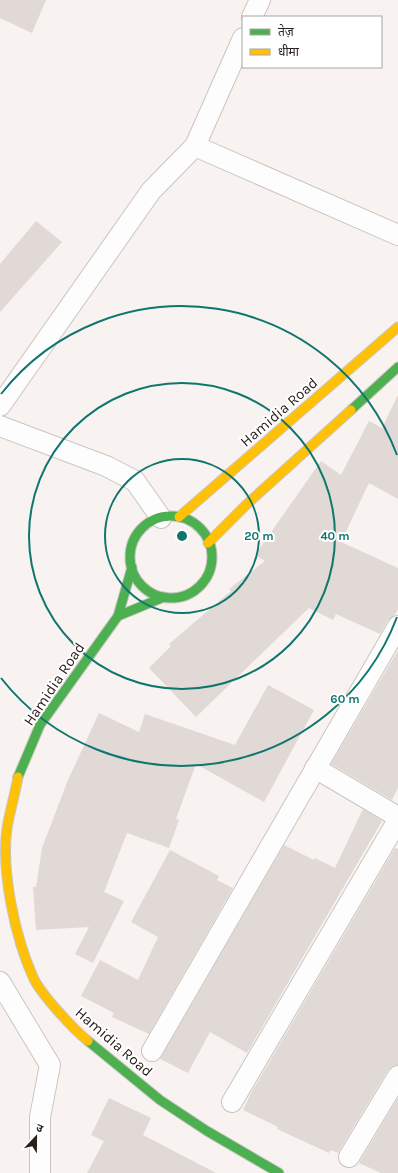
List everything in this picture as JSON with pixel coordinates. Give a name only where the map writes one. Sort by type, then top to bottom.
[{"type":"main road","name":"Hamidia Road","points":[[170,518],[398,327]]},
{"type":"main road","points":[[208,542],[247,504],[398,367]]},
{"type":"main road","points":[[170,518],[192,522],[201,530],[208,542],[211,552],[211,564],[207,576],[199,586],[189,594],[176,597],[164,597],[152,593],[142,586],[134,575],[130,551],[133,540],[148,523],[170,518]]},
{"type":"main road","points":[[118,616],[132,567]]},
{"type":"main road","points":[[118,616],[164,597]]},
{"type":"main road","name":"Hamidia Road","points":[[118,616],[40,725],[18,773],[7,829],[7,883],[18,934],[33,978],[55,1007],[79,1034],[160,1100],[279,1173]]},
{"type":"street","points":[[252,16],[260,0]]},
{"type":"street","points":[[0,406],[151,190],[195,146],[242,40]]},
{"type":"street","points":[[195,146],[398,235]]},
{"type":"street","points":[[0,426],[106,466],[135,482],[170,518]]},
{"type":"street","points":[[152,1051],[315,768],[392,648],[398,626]]},
{"type":"street","points":[[232,1102],[398,818],[315,768]]},
{"type":"street","points":[[0,982],[50,1065],[40,1117],[40,1173]]},
{"type":"street","points":[[349,1157],[398,1076]]},
{"type":"building","points":[[0,0],[46,0],[32,33],[0,18]]},
{"type":"building","points":[[36,221],[62,242],[0,312],[0,264]]},
{"type":"building","points":[[398,395],[398,499],[369,483],[341,542],[398,568],[398,609],[395,615],[388,620],[380,634],[336,614],[333,620],[309,608],[311,606],[196,717],[149,668],[171,646],[169,644],[231,591],[229,589],[265,561],[255,555],[321,461],[341,475],[369,421],[382,428]]},
{"type":"building","points":[[398,650],[398,788],[392,800],[331,764]]},
{"type":"building","points":[[268,685],[314,710],[264,802],[196,764],[176,819],[179,820],[169,848],[127,833],[104,892],[124,901],[93,963],[75,954],[89,927],[36,930],[33,887],[36,887],[42,848],[68,780],[99,713],[139,732],[145,714],[235,745]]},
{"type":"building","points":[[363,809],[382,821],[247,1053],[210,1032],[188,1073],[160,1059],[284,845],[314,860],[315,858],[335,868]]},
{"type":"building","points":[[395,848],[398,849],[398,1065],[392,1066],[388,1070],[338,1153],[331,1150],[329,1153],[277,1129],[278,1127],[243,1110],[251,1093]]},
{"type":"building","points":[[170,850],[219,876],[217,880],[233,888],[149,1034],[112,1017],[114,1013],[81,996],[100,960],[138,980],[158,937],[131,922]]},
{"type":"building","points":[[109,1098],[151,1118],[143,1135],[216,1173],[87,1173],[104,1141],[91,1135]]},
{"type":"building","points":[[398,1098],[398,1173],[381,1173],[359,1163]]},
{"type":"traffic: fast","points":[[351,410],[398,367]]},
{"type":"traffic: fast","points":[[171,516],[187,520],[200,528],[208,541],[212,557],[208,573],[200,586],[187,594],[171,598],[155,594],[142,586],[134,573],[130,557],[134,541],[142,528],[155,520],[171,516]]},
{"type":"traffic: fast","points":[[132,567],[118,616],[164,597]]},
{"type":"traffic: fast","points":[[18,777],[40,725],[118,616]]},
{"type":"traffic: fast","points":[[88,1041],[160,1100],[207,1131],[279,1173]]},
{"type":"traffic: slow","points":[[179,517],[398,327]]},
{"type":"traffic: slow","points":[[208,543],[247,504],[351,410]]},
{"type":"traffic: slow","points":[[18,777],[7,828],[6,864],[11,904],[20,943],[33,977],[42,992],[74,1028],[88,1041]]}]
